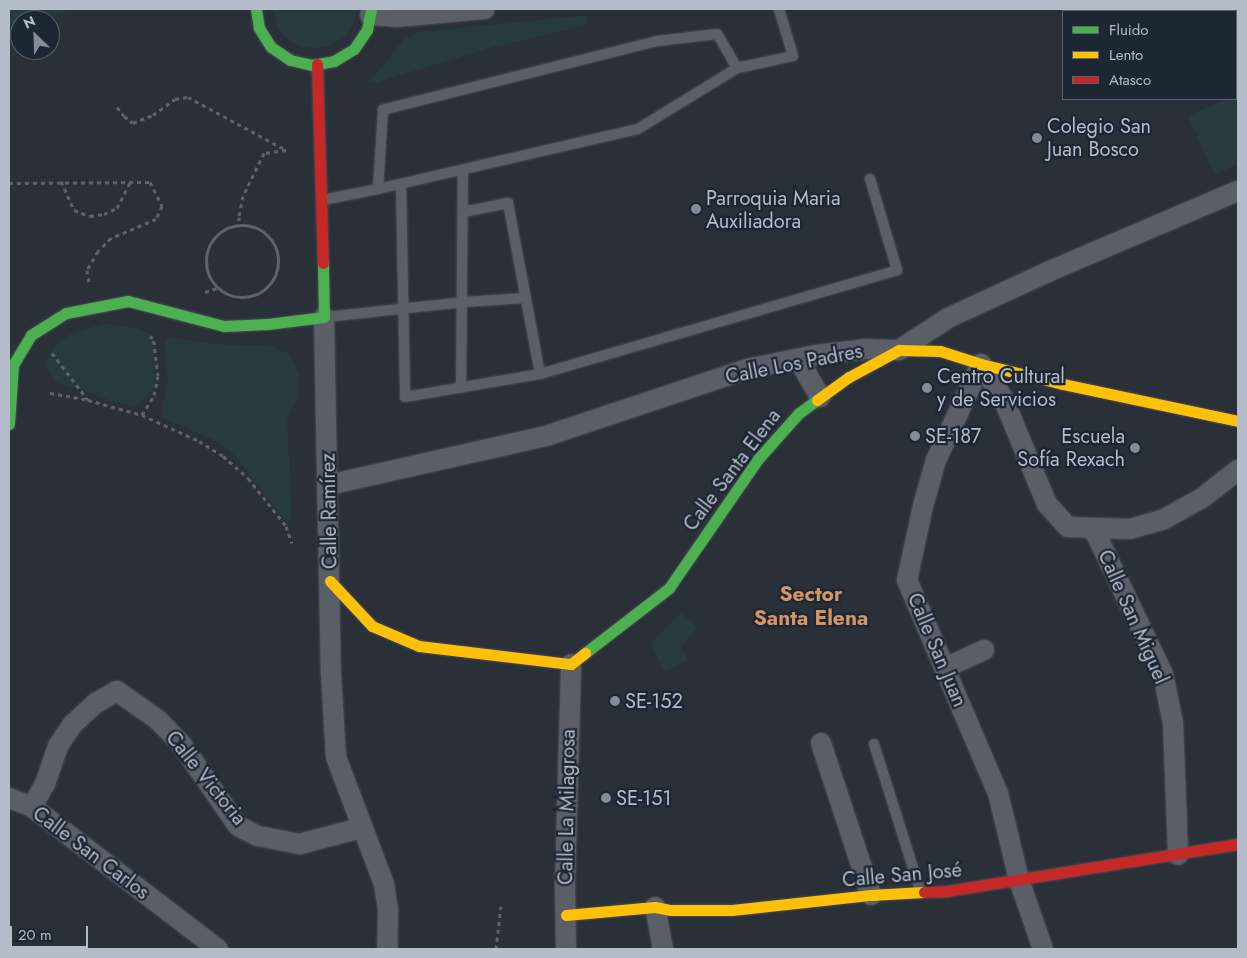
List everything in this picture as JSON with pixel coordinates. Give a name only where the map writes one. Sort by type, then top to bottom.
[{"type":"street","points":[[256,9],[259,28],[271,47],[290,60],[312,65],[334,61],[354,49],[367,30],[371,12],[396,17],[485,9]]},
{"type":"street","name":"Calle Ramírez","points":[[317,64],[322,200],[331,673],[336,757],[384,884],[388,910],[387,949]]},
{"type":"street","points":[[899,350],[948,318],[1050,271],[1238,191]]},
{"type":"street","points":[[9,424],[12,365],[31,335],[66,313],[128,301],[224,326],[268,324],[324,317]]},
{"type":"street","name":"Calle Los Padres","points":[[328,485],[549,435],[747,369],[866,349],[899,350]]},
{"type":"street","points":[[899,350],[940,352],[980,364],[1238,422]]},
{"type":"street","name":"Calle Santa Elena","points":[[571,664],[669,588],[758,459],[799,413],[849,377],[899,350]]},
{"type":"street","points":[[798,359],[820,398]]},
{"type":"street","points":[[980,364],[1003,398],[1047,504],[1068,527],[1094,530],[1130,529],[1164,519],[1202,498],[1238,470]]},
{"type":"street","name":"Calle San Juan","points":[[980,364],[936,460],[923,506],[907,580],[998,793],[1019,880],[1043,949]]},
{"type":"street","name":"Calle San Miguel","points":[[1094,530],[1163,674],[1173,723],[1178,855]]},
{"type":"street","points":[[330,581],[372,626],[419,646],[571,664]]},
{"type":"street","points":[[945,668],[984,650]]},
{"type":"street","name":"Calle La Milagrosa","points":[[566,949],[571,664]]},
{"type":"street","name":"Calle Victoria","points":[[32,807],[45,784],[58,746],[72,725],[96,703],[117,691],[158,720],[182,745],[238,826],[258,836],[300,844],[362,828]]},
{"type":"street","points":[[821,743],[871,895]]},
{"type":"street","name":"Calle San Carlos","points":[[9,798],[32,807],[218,949]]},
{"type":"street","name":"Calle San José","points":[[566,914],[654,908],[671,910],[732,910],[871,895],[921,894],[1178,855],[1238,844]]},
{"type":"street","points":[[654,908],[663,949]]},
{"type":"lane","points":[[322,200],[638,130],[737,68],[793,56],[779,9]]},
{"type":"lane","points":[[378,189],[383,110],[657,41],[717,34],[737,68]]},
{"type":"lane","points":[[461,388],[463,170]]},
{"type":"lane","points":[[401,184],[405,398],[540,374],[897,270],[870,179]]},
{"type":"lane","points":[[463,212],[508,203],[540,374]]},
{"type":"lane","points":[[324,317],[463,302],[526,298]]},
{"type":"lane","points":[[874,744],[921,894]]},
{"type":"path","points":[[117,107],[124,116],[133,122],[153,115],[175,99],[188,97],[286,150],[264,153],[243,196],[239,226]]},
{"type":"path","points":[[61,181],[74,210],[90,216],[104,214],[117,208],[130,182]]},
{"type":"path","points":[[9,183],[61,181],[150,182]]},
{"type":"path","points":[[239,226],[251,226],[262,231],[271,240],[278,261],[276,273],[270,283],[261,291],[239,297],[227,294],[217,288],[210,278],[206,261],[210,244],[217,235],[228,228],[239,226]]},
{"type":"path","points":[[50,393],[88,400]]},
{"type":"path","points":[[142,415],[199,441],[223,456],[248,478],[286,526],[292,543]]},
{"type":"path","points":[[496,949],[501,906]]},
{"type":"green space","points":[[9,9],[78,9],[60,13],[60,10],[10,10],[9,24]]},
{"type":"green space","points":[[273,9],[358,9],[352,26],[344,37],[331,45],[317,48],[303,47],[289,40],[279,30]]},
{"type":"green space","points":[[588,15],[587,25],[493,47],[371,84],[365,83],[376,74],[405,38],[420,32]]},
{"type":"green space","points":[[1237,94],[1238,164],[1215,175],[1188,116],[1224,100],[1237,100]]},
{"type":"green space","points":[[106,323],[135,328],[152,335],[156,373],[154,388],[136,406],[118,403],[55,382],[46,365],[49,355],[59,341],[71,334]]},
{"type":"green space","points":[[167,337],[211,344],[270,346],[287,353],[299,374],[297,398],[287,420],[292,516],[288,524],[235,456],[220,443],[164,418],[162,408],[168,378],[164,349]]},
{"type":"green space","points":[[681,613],[698,628],[681,646],[688,660],[664,671],[651,643]]},
{"type":"traffic: fast","points":[[256,9],[259,28],[271,47],[290,60],[312,65],[334,61],[354,49],[367,30],[371,9]]},
{"type":"traffic: fast","points":[[9,424],[13,365],[31,335],[66,313],[128,301],[224,326],[268,324],[324,317],[323,263]]},
{"type":"traffic: fast","points":[[585,653],[669,588],[758,459],[799,413],[817,400]]},
{"type":"traffic: slow","points":[[817,400],[849,377],[899,350],[940,351],[981,364],[1063,384],[1238,421]]},
{"type":"traffic: slow","points":[[330,581],[372,626],[419,646],[571,664],[585,653]]},
{"type":"traffic: slow","points":[[566,915],[655,907],[671,910],[732,910],[871,895],[924,892]]},
{"type":"traffic: jam","points":[[317,64],[323,263]]},
{"type":"traffic: jam","points":[[924,892],[947,891],[1238,844]]},
{"type":"place","name":"Colegio San Juan Bosco","points":[[1037,138]]},
{"type":"place","name":"Parroquia Maria Auxiliadora","points":[[696,209]]},
{"type":"place","name":"Centro Cultural y de Servicios","points":[[927,388]]},
{"type":"place","name":"SE-187","points":[[915,436]]},
{"type":"place","name":"Escuela Sofía Rexach","points":[[1135,448]]},
{"type":"place","name":"SE-152","points":[[615,701]]},
{"type":"place","name":"SE-151","points":[[606,798]]},
{"type":"district","name":"Sector Santa Elena","points":[[811,606]]}]
